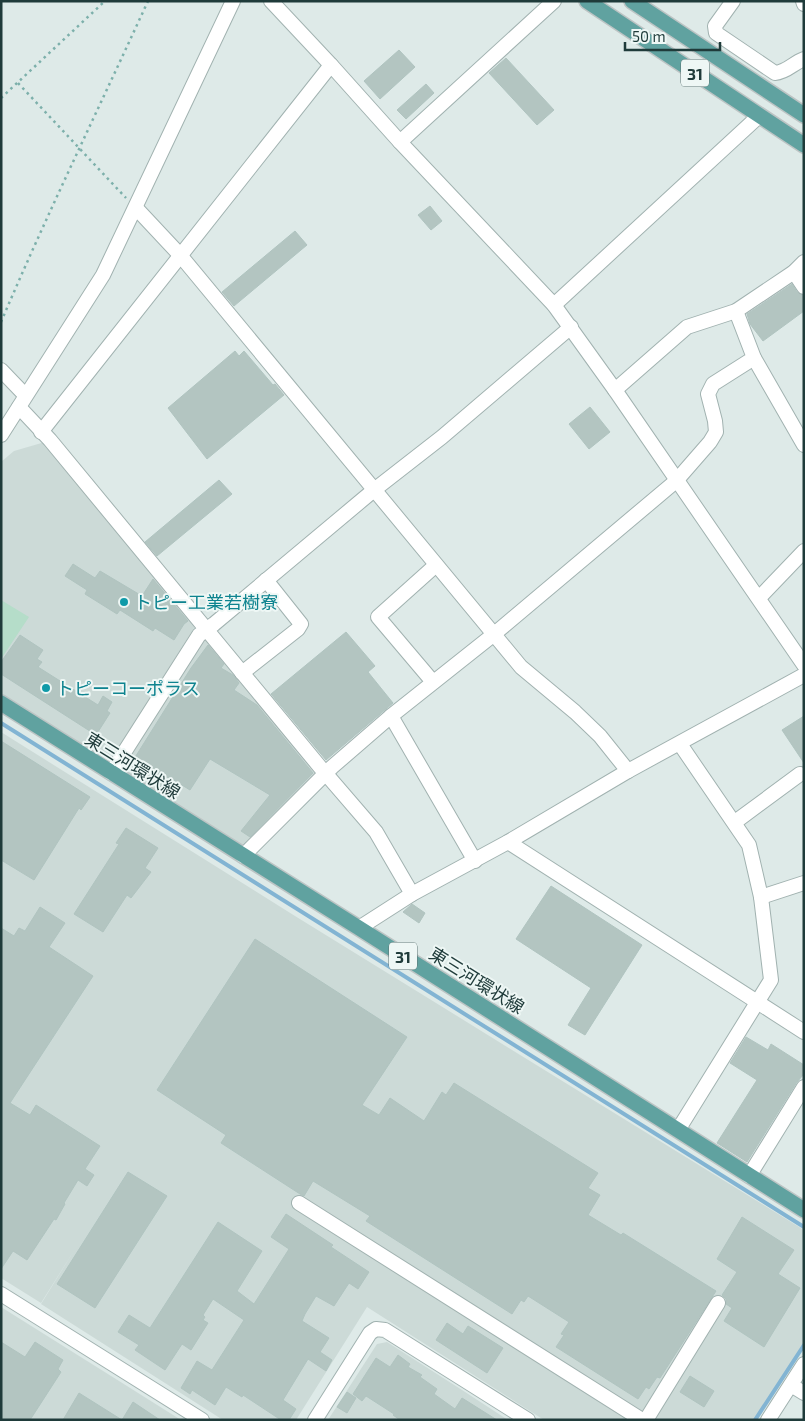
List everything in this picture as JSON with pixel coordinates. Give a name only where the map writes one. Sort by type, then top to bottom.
[{"type":"main road","name":"31","points":[[586,1],[804,145]]},
{"type":"main road","name":"31","points":[[632,1],[804,115]]},
{"type":"main road","name":"東三河環状線","points":[[1,703],[804,1210]]},
{"type":"street","points":[[1,435],[103,275],[234,1]]},
{"type":"street","points":[[271,1],[400,142],[554,305],[615,390],[804,665]]},
{"type":"street","points":[[400,142],[554,1]]},
{"type":"street","points":[[733,1],[715,26],[716,33],[775,72],[783,72],[804,59]]},
{"type":"street","points":[[41,432],[331,65]]},
{"type":"street","points":[[554,305],[759,116]]},
{"type":"street","points":[[136,208],[180,256],[493,635],[521,667],[575,712],[600,736],[628,771]]},
{"type":"street","points":[[615,390],[687,328],[736,311],[794,272],[804,262]]},
{"type":"street","points":[[794,272],[804,287]]},
{"type":"street","points":[[736,311],[754,358],[804,445]]},
{"type":"street","points":[[111,773],[199,636],[374,490],[442,437],[571,327]]},
{"type":"street","points":[[243,856],[326,774],[391,716],[493,635],[676,481],[710,442],[716,432],[716,421],[708,394],[713,384],[754,358]]},
{"type":"street","points":[[1,370],[41,432],[376,832],[412,894]]},
{"type":"street","points":[[759,598],[804,551]]},
{"type":"street","points":[[433,682],[378,617],[436,565]]},
{"type":"street","points":[[242,673],[298,629],[301,624],[266,580]]},
{"type":"street","points":[[359,928],[412,894],[508,842],[628,771],[804,675]]},
{"type":"street","points":[[391,716],[474,861]]},
{"type":"street","points":[[678,1130],[771,980],[761,897],[749,845],[680,744]]},
{"type":"street","points":[[735,822],[800,774]]},
{"type":"street","points":[[508,842],[756,1003],[804,1032]]},
{"type":"street","points":[[761,897],[804,883]]},
{"type":"street","points":[[750,1176],[804,1087]]},
{"type":"street","points":[[298,1203],[642,1420]]},
{"type":"street","points":[[1,1294],[202,1420]]},
{"type":"street","points":[[646,1420],[718,1303]]},
{"type":"street","points":[[315,1420],[370,1333],[376,1329],[385,1330],[528,1420]]},
{"type":"street","points":[[768,1420],[804,1364]]},
{"type":"street","points":[[791,1385],[804,1393]]},
{"type":"path","points":[[1,98],[105,1]]},
{"type":"path","points":[[1,322],[40,232],[148,1]]},
{"type":"path","points":[[18,83],[136,208]]},
{"type":"shaded area","points":[[45,442],[195,622],[194,628],[112,759],[106,761],[1,695],[1,462],[14,451]]},
{"type":"shaded area","points":[[206,637],[318,772],[243,848],[121,770]]},
{"type":"shaded area","points":[[1,732],[804,1230],[804,1344],[756,1420],[544,1420],[367,1307],[296,1420],[223,1420],[41,1304],[75,1249],[41,1303],[1,1278]]},
{"type":"shaded area","points":[[1,1307],[127,1386],[181,1420],[1,1420]]},
{"type":"shaded area","points":[[387,1342],[508,1420],[328,1420],[377,1344]]},
{"type":"green space","points":[[1,600],[29,617],[1,659]]},
{"type":"building","points":[[399,50],[415,67],[380,99],[364,81]]},
{"type":"building","points":[[506,58],[554,110],[537,125],[489,73]]},
{"type":"building","points":[[426,84],[434,93],[406,119],[397,110]]},
{"type":"building","points":[[430,206],[442,221],[431,230],[418,215]]},
{"type":"building","points":[[295,231],[307,245],[234,306],[222,292]]},
{"type":"building","points":[[792,284],[797,292],[804,296],[804,311],[763,341],[750,324],[747,314]]},
{"type":"building","points":[[235,351],[239,356],[244,351],[284,395],[207,459],[168,408]]},
{"type":"building","points":[[590,407],[610,432],[589,449],[569,424]]},
{"type":"building","points":[[219,480],[232,494],[157,556],[145,542]]},
{"type":"building","name":"トピー工業若樹寮","points":[[73,564],[95,578],[100,571],[142,596],[153,579],[188,621],[174,640],[155,628],[153,631],[120,610],[117,614],[85,594],[87,590],[65,576]]},
{"type":"building","points":[[346,632],[375,666],[368,672],[393,703],[326,760],[271,694]]},
{"type":"building","name":"トピーコーポラス","points":[[20,635],[43,650],[37,659],[42,662],[38,667],[98,705],[103,696],[112,702],[107,711],[110,713],[96,735],[1,674],[1,662]]},
{"type":"building","points":[[208,645],[224,664],[221,668],[233,675],[239,683],[234,690],[257,705],[313,773],[250,837],[241,831],[270,795],[210,759],[190,790],[169,777],[162,788],[129,767],[191,668]]},
{"type":"building","points":[[804,716],[804,763],[782,730]]},
{"type":"building","points":[[1,741],[90,797],[81,810],[79,808],[34,880],[1,860]]},
{"type":"building","points":[[126,828],[158,848],[145,868],[151,872],[131,898],[127,895],[103,932],[74,914],[119,844],[116,843]]},
{"type":"building","points":[[551,886],[642,945],[585,1035],[568,1025],[591,988],[516,939]]},
{"type":"building","points":[[412,904],[425,913],[419,923],[403,912]]},
{"type":"building","points":[[40,907],[65,923],[49,947],[93,976],[10,1103],[30,1115],[36,1105],[100,1146],[85,1169],[94,1175],[87,1186],[78,1180],[56,1220],[54,1219],[27,1260],[13,1251],[1,1269],[1,928],[14,936],[19,928],[25,931]]},
{"type":"building","points":[[255,939],[407,1037],[362,1105],[379,1115],[390,1098],[424,1121],[442,1092],[446,1095],[454,1083],[598,1173],[588,1188],[600,1195],[588,1215],[621,1235],[623,1233],[716,1291],[660,1378],[657,1377],[649,1389],[646,1387],[638,1399],[556,1347],[564,1335],[561,1334],[569,1322],[528,1296],[524,1302],[521,1300],[512,1314],[366,1221],[370,1216],[313,1181],[304,1196],[300,1194],[221,1143],[226,1135],[157,1090]]},
{"type":"building","points":[[746,1037],[768,1050],[771,1044],[804,1065],[804,1074],[797,1082],[747,1162],[717,1143],[757,1080],[730,1063]]},
{"type":"building","points":[[128,1172],[167,1196],[95,1308],[57,1284]]},
{"type":"building","points":[[286,1214],[333,1245],[331,1247],[369,1272],[358,1289],[349,1283],[334,1306],[316,1296],[305,1314],[302,1321],[329,1338],[320,1352],[332,1360],[326,1371],[308,1359],[283,1400],[296,1409],[289,1420],[281,1420],[243,1395],[242,1397],[226,1387],[215,1405],[192,1390],[190,1394],[181,1388],[197,1361],[212,1370],[244,1320],[213,1299],[203,1315],[205,1317],[203,1320],[208,1323],[191,1350],[182,1344],[165,1370],[135,1350],[139,1345],[118,1332],[129,1315],[150,1328],[218,1222],[262,1251],[237,1291],[254,1304],[289,1249],[271,1237]]},
{"type":"building","points":[[742,1217],[794,1250],[778,1274],[800,1288],[764,1347],[724,1321],[732,1308],[726,1304],[726,1299],[722,1295],[737,1272],[717,1259]]},
{"type":"building","points":[[447,1323],[463,1334],[468,1326],[503,1348],[487,1373],[436,1340]]},
{"type":"building","points":[[1,1342],[25,1357],[35,1342],[63,1360],[58,1369],[61,1372],[30,1420],[1,1420]]},
{"type":"building","points":[[398,1355],[410,1364],[408,1367],[422,1375],[420,1377],[437,1389],[434,1394],[455,1409],[462,1398],[497,1420],[400,1420],[366,1396],[362,1401],[353,1394],[376,1358],[390,1367]]},
{"type":"building","points":[[690,1376],[714,1391],[704,1407],[680,1392]]},
{"type":"building","points":[[347,1392],[356,1398],[347,1413],[337,1407]]},
{"type":"building","points":[[79,1393],[122,1420],[63,1420]]},
{"type":"building","points":[[133,1402],[160,1420],[122,1420]]},
{"type":"waterway","points":[[1,723],[804,1227]]},
{"type":"waterway","points":[[755,1420],[804,1345]]},
{"type":"place","name":"トピー工業若樹寮","points":[[124,602]]},
{"type":"place","name":"トピーコーポラス","points":[[46,688]]}]
